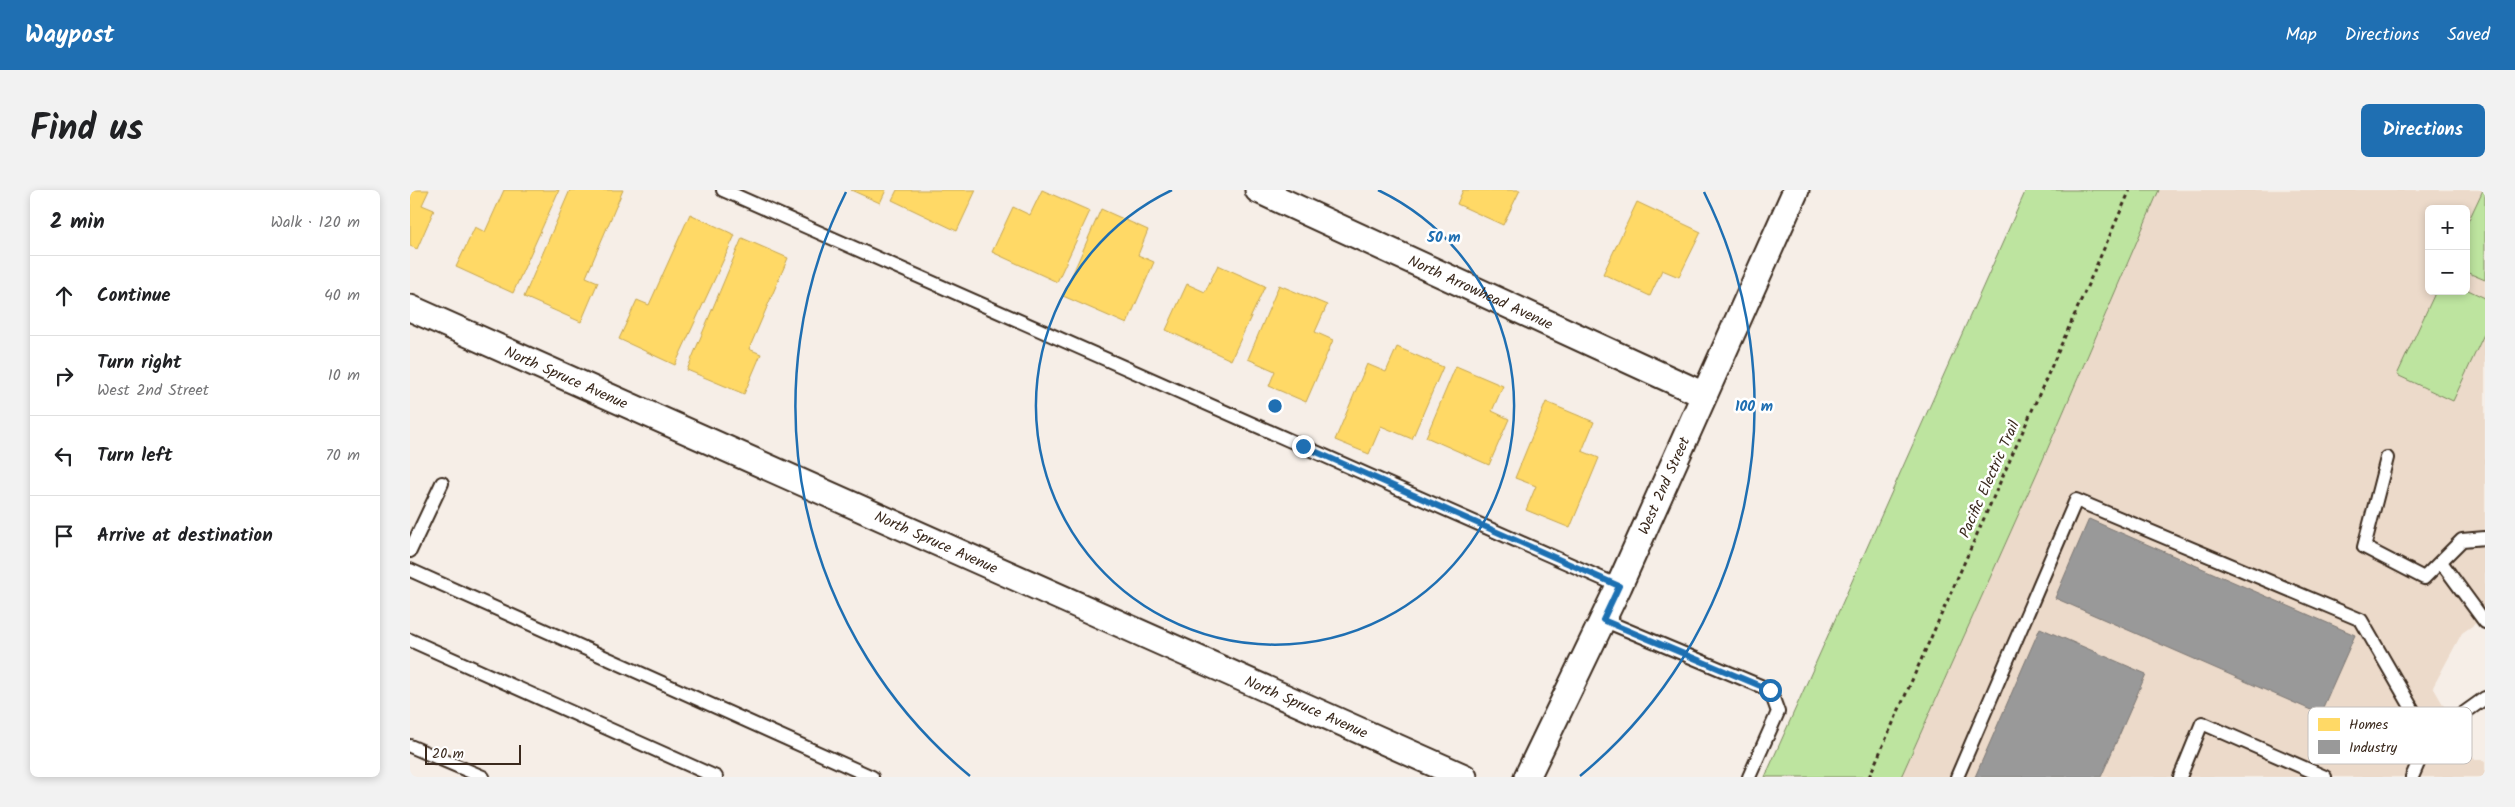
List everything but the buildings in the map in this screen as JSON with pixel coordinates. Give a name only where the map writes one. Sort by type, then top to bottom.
[{"type":"street","name":"North Arrowhead Avenue","points":[[1258,190],[1704,395]]},
{"type":"street","name":"West 2nd Street","points":[[1527,777],[1619,586],[1796,190]]},
{"type":"street","name":"North Spruce Avenue","points":[[410,308],[1464,777]]},
{"type":"lane","points":[[723,190],[1619,586]]},
{"type":"lane","points":[[2387,458],[2364,547],[2424,578],[2462,540],[2485,538]]},
{"type":"lane","points":[[410,551],[442,483]]},
{"type":"lane","points":[[1957,777],[2076,500],[2361,620],[2410,707]]},
{"type":"lane","points":[[2441,562],[2485,622]]},
{"type":"lane","points":[[410,570],[872,777]]},
{"type":"lane","points":[[1603,620],[1770,690],[1778,712],[1750,777]]},
{"type":"lane","points":[[410,640],[716,777]]},
{"type":"lane","points":[[2472,707],[2485,698]]},
{"type":"lane","points":[[2180,777],[2202,724],[2325,777]]},
{"type":"lane","points":[[410,746],[483,777]]},
{"type":"lane","points":[[2412,777],[2417,764]]},
{"type":"path","name":"Pacific Electric Trail","points":[[1870,777],[2130,190]]},
{"type":"shaded area","points":[[2159,190],[2485,190],[2485,617],[2462,633],[2433,687],[2445,707],[2308,707],[2308,764],[2472,764],[2472,755],[2475,760],[2485,760],[2485,777],[1901,777],[2041,464]]},
{"type":"green space","points":[[2026,190],[2159,190],[2041,464],[1901,777],[1765,777]]},
{"type":"green space","points":[[2483,190],[2485,190],[2485,280],[2470,274],[2470,218]]},
{"type":"green space","points":[[2470,291],[2485,298],[2485,332],[2453,401],[2397,375],[2434,295],[2470,295]]},
{"type":"route","points":[[1303,446],[1619,586],[1603,620],[1770,690]]}]
